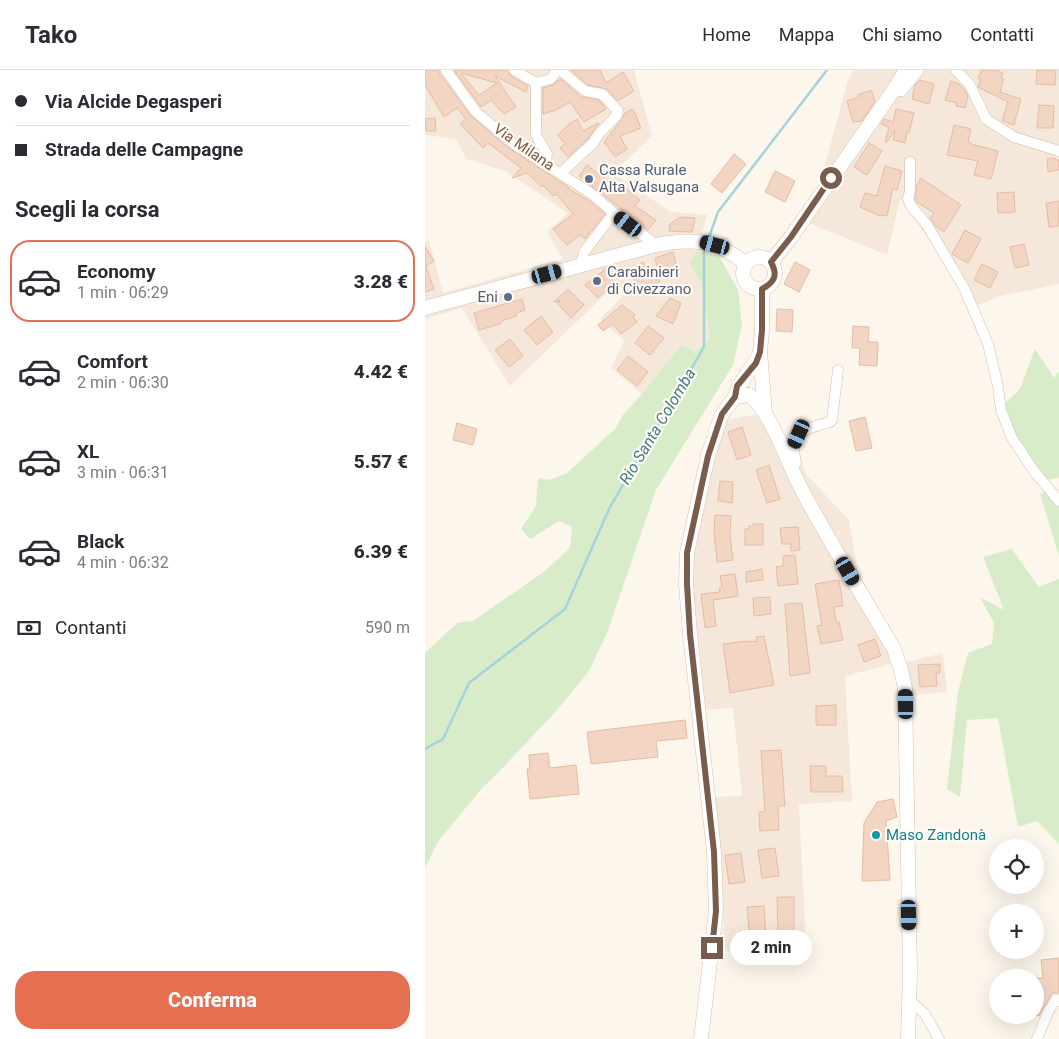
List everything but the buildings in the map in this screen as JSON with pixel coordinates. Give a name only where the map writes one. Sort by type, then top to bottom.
[{"type":"street","name":"Via Milana","points":[[446,70],[476,112],[514,144],[593,194],[614,213],[656,244]]},
{"type":"street","points":[[514,70],[536,83],[551,79],[558,70],[585,91],[602,94],[618,111],[617,115],[598,134],[593,143],[561,173]]},
{"type":"street","points":[[771,262],[791,237],[893,92],[906,70]]},
{"type":"street","points":[[893,92],[902,91],[919,70]]},
{"type":"street","points":[[956,70],[969,85],[986,119],[1014,136],[1059,151]]},
{"type":"street","points":[[536,83],[536,135],[547,154],[545,164]]},
{"type":"street","points":[[910,162],[910,191],[908,199],[911,206],[927,225],[964,288],[988,344],[998,386],[1001,410],[1012,438],[1047,489],[1059,501]]},
{"type":"street","points":[[581,265],[584,252],[614,213]]},
{"type":"street","points":[[425,308],[656,244],[675,241],[700,241],[724,249],[742,261],[744,278],[748,284],[755,288],[762,289],[769,285],[774,278],[775,270],[771,262],[765,258],[758,257],[742,261]]},
{"type":"street","points":[[762,289],[762,330],[760,352],[755,372],[765,412],[803,493],[893,649],[905,688],[910,1001],[907,1039]]},
{"type":"street","points":[[791,468],[796,463],[794,444],[799,434],[832,420],[837,370]]},
{"type":"street","points":[[701,1039],[716,911],[714,852],[690,634],[687,553],[708,456],[722,414],[758,382],[755,372]]},
{"type":"street","points":[[742,396],[755,399],[765,412]]},
{"type":"street","points":[[1037,1039],[1048,1012],[1056,999],[1059,1001]]},
{"type":"street","points":[[910,1001],[925,1014],[939,1039]]},
{"type":"shaded area","points":[[425,70],[634,70],[652,136],[613,173],[671,212],[707,215],[697,251],[691,264],[701,282],[710,338],[695,351],[681,345],[642,394],[611,368],[624,341],[600,319],[627,292],[618,282],[510,386],[462,308],[425,319],[425,242],[429,240],[443,293],[563,259],[547,232],[568,213],[505,171],[466,159],[456,139],[425,135]]},
{"type":"shaded area","points":[[854,70],[1059,70],[1059,284],[1000,296],[974,309],[934,246],[900,199],[887,255],[809,223],[848,80]]},
{"type":"shaded area","points":[[772,411],[788,447],[797,442],[805,473],[849,520],[858,572],[901,648],[906,662],[943,653],[947,692],[901,696],[892,664],[845,676],[852,801],[799,804],[806,945],[730,952],[723,946],[723,891],[715,797],[742,796],[733,708],[705,710],[696,619],[682,554],[712,423]]},
{"type":"green space","points":[[697,251],[719,256],[738,290],[742,325],[733,365],[656,490],[607,633],[589,671],[557,710],[482,788],[437,843],[425,868],[425,653],[457,623],[473,621],[545,571],[570,548],[572,527],[559,521],[530,539],[521,529],[536,506],[538,478],[550,480],[567,473],[616,428],[623,415],[681,345],[695,351],[710,338],[701,282],[690,264]]},
{"type":"green space","points":[[1035,349],[1054,378],[1059,371],[1059,478],[1037,481],[1009,443],[1004,404],[1020,389]]},
{"type":"green space","points":[[1045,492],[1059,506],[1059,556],[1040,494]]},
{"type":"green space","points":[[1012,549],[1039,587],[1059,579],[1059,844],[1037,821],[1018,827],[998,718],[967,720],[960,797],[947,789],[958,692],[968,653],[992,644],[994,623],[980,597],[1004,610],[983,557]]},
{"type":"waterway","name":"Rio Santa Colomba","points":[[708,240],[718,212],[827,70]]},
{"type":"waterway","name":"Rio Santa Colomba","points":[[425,749],[443,739],[469,683],[565,609],[610,507],[704,347],[704,253],[706,247]]},
{"type":"place","name":"Cassa Rurale Alta Valsugana","points":[[589,179]]},
{"type":"place","name":"Carabinieri di Civezzano","points":[[597,281]]},
{"type":"place","name":"Eni","points":[[508,297]]},
{"type":"place","name":"Maso Zandonà","points":[[876,835]]},
{"type":"route","points":[[712,948],[716,911],[714,852],[690,634],[687,553],[708,456],[722,414],[735,397],[737,386],[756,363],[760,352],[762,289],[769,285],[774,278],[775,270],[771,262],[791,237],[831,178]]}]
